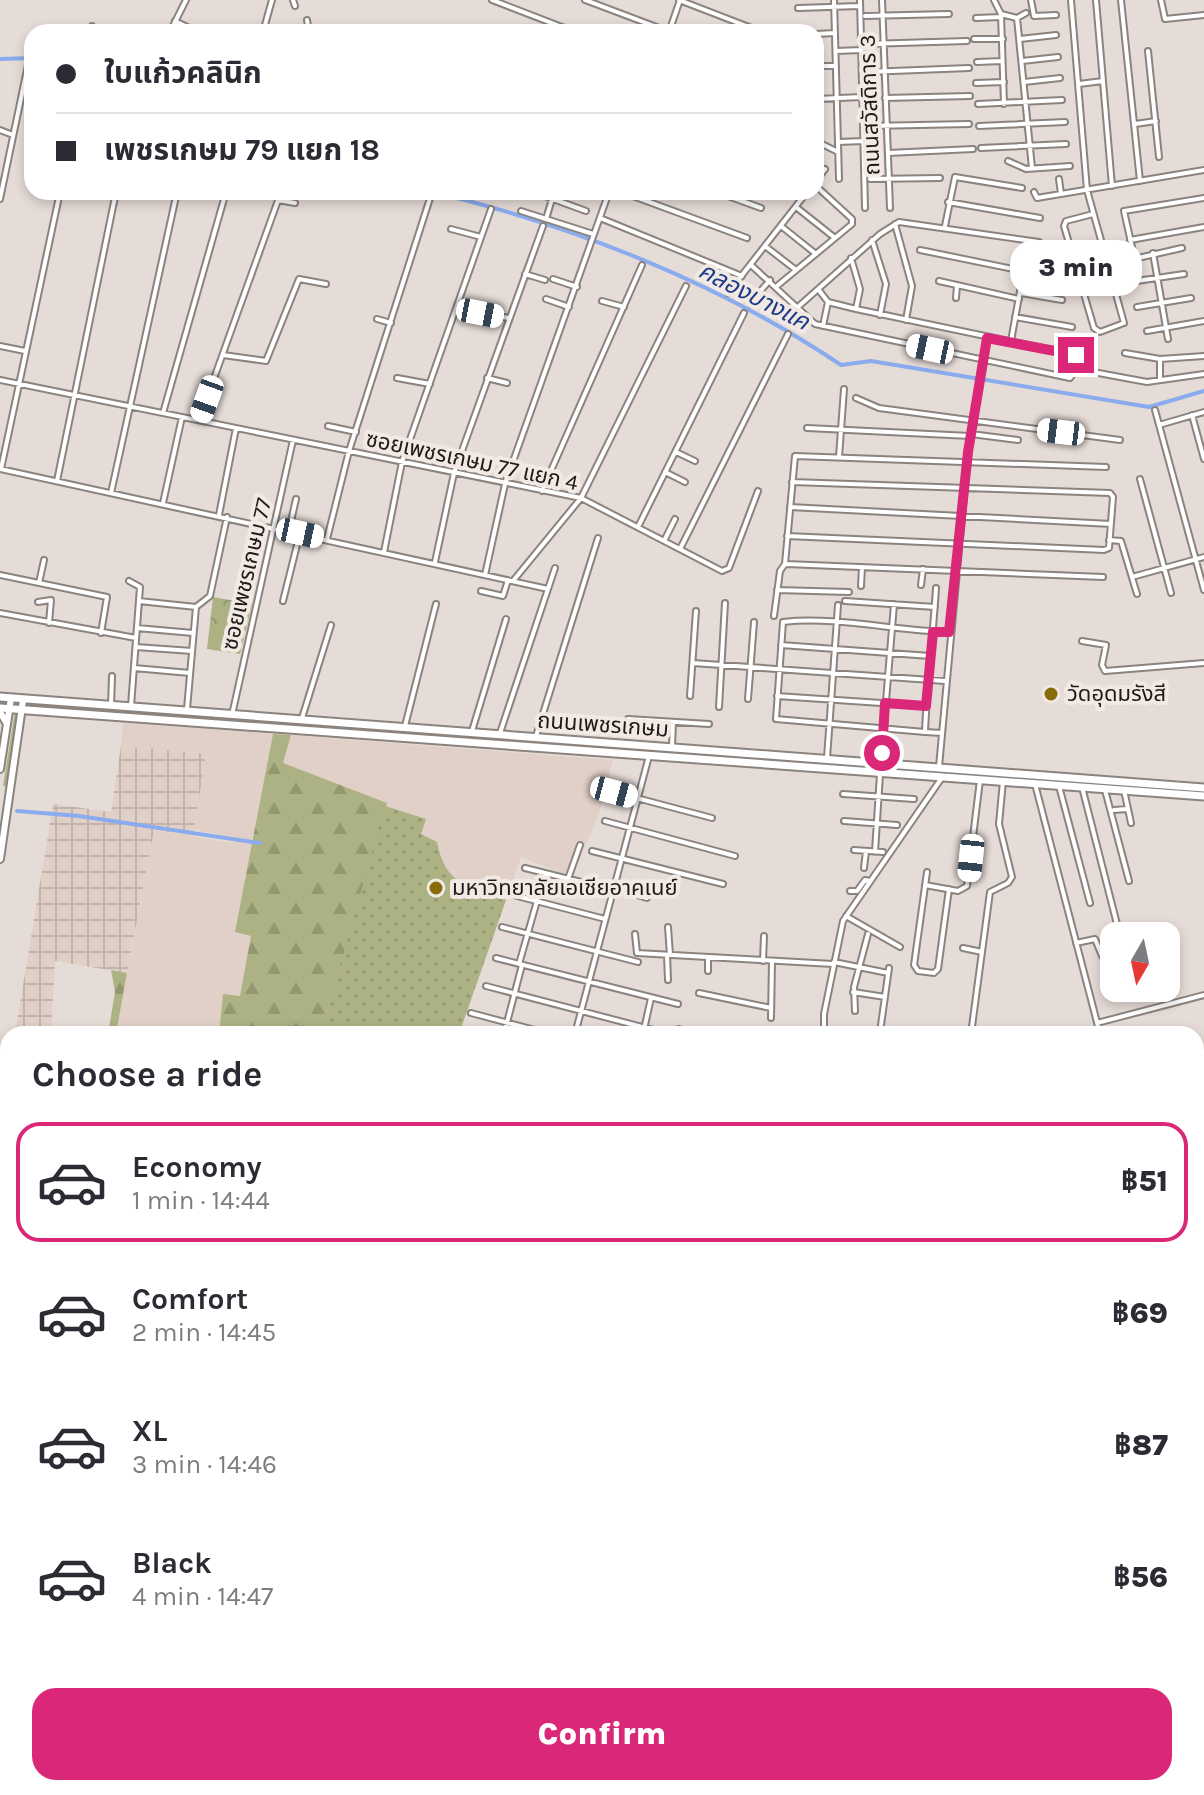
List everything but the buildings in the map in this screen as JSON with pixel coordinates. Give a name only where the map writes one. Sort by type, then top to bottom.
[{"type":"main road","name":"ถนนเพชรเกษม","points":[[0,697],[232,715],[278,723],[302,721],[471,733],[499,740],[535,738],[827,760],[881,768]]},
{"type":"main road","points":[[0,769],[11,698]]},
{"type":"main road","points":[[0,859],[23,700]]},
{"type":"main road","name":"ถนนเพชรเกษม","points":[[0,710],[10,708],[278,723],[499,740],[649,756],[881,768],[1105,785],[1204,788]]},
{"type":"main road","points":[[0,710],[7,724]]},
{"type":"main road","points":[[20,729],[28,713],[37,710]]},
{"type":"main road","name":"ถนนเพชรเกษม","points":[[941,773],[980,780],[1082,787],[1105,785],[1124,790],[1204,796]]},
{"type":"main road","points":[[0,790],[7,789],[10,795]]},
{"type":"street","points":[[174,24],[186,0]]},
{"type":"street","points":[[265,24],[272,0]]},
{"type":"street","points":[[492,0],[554,24]]},
{"type":"street","points":[[585,0],[648,24]]},
{"type":"street","points":[[672,24],[680,0],[742,24]]},
{"type":"street","points":[[834,0],[839,179]]},
{"type":"street","name":"ถนนสวัสดิการ 3","points":[[882,0],[890,208]]},
{"type":"street","points":[[994,0],[1001,16],[1004,104]]},
{"type":"street","points":[[1031,0],[1034,16],[1056,15]]},
{"type":"street","points":[[1071,0],[1087,190],[1124,325],[1096,332],[1065,223],[1093,214]]},
{"type":"street","points":[[1096,0],[1112,186]]},
{"type":"street","points":[[1121,0],[1140,181]]},
{"type":"street","points":[[1161,0],[1165,19],[1204,15]]},
{"type":"street","points":[[798,8],[860,3],[865,208]]},
{"type":"street","points":[[976,18],[1017,18],[1026,13]]},
{"type":"street","points":[[865,16],[949,14]]},
{"type":"street","points":[[1017,18],[1032,168]]},
{"type":"street","points":[[307,20],[308,24]]},
{"type":"street","points":[[175,21],[181,24]]},
{"type":"street","points":[[824,34],[835,33]]},
{"type":"street","points":[[1020,39],[1056,35]]},
{"type":"street","points":[[974,39],[1003,39]]},
{"type":"street","points":[[866,44],[967,41]]},
{"type":"street","points":[[836,51],[861,50]]},
{"type":"street","points":[[1148,51],[1159,157]]},
{"type":"street","points":[[1022,61],[1058,57]]},
{"type":"street","points":[[977,62],[1003,61]]},
{"type":"street","points":[[824,66],[836,66]]},
{"type":"street","points":[[867,72],[969,68]]},
{"type":"street","points":[[1024,82],[1060,78]]},
{"type":"street","points":[[1079,84],[1103,81]]},
{"type":"street","points":[[976,83],[1004,82]]},
{"type":"street","points":[[0,199],[24,83]]},
{"type":"street","points":[[885,98],[970,96]]},
{"type":"street","points":[[824,99],[862,97]]},
{"type":"street","points":[[978,104],[1062,100]]},
{"type":"street","points":[[1134,124],[1156,121]]},
{"type":"street","points":[[979,126],[1065,122]]},
{"type":"street","points":[[869,126],[969,124]]},
{"type":"street","points":[[0,130],[13,135]]},
{"type":"street","points":[[838,142],[864,141]]},
{"type":"street","points":[[981,148],[1066,144]]},
{"type":"street","points":[[824,145],[838,152]]},
{"type":"street","points":[[888,153],[973,149]]},
{"type":"street","points":[[1008,161],[1021,168],[1070,166]]},
{"type":"street","points":[[1034,192],[1037,198],[1204,170]]},
{"type":"street","points":[[945,226],[955,177],[1022,188]]},
{"type":"street","points":[[870,179],[940,178]]},
{"type":"street","points":[[1059,179],[1061,194]]},
{"type":"street","points":[[777,286],[852,224],[852,219],[824,192]]},
{"type":"street","points":[[1134,256],[1124,211],[1204,198]]},
{"type":"street","points":[[58,200],[1,469],[548,589]]},
{"type":"street","points":[[57,481],[114,200]]},
{"type":"street","points":[[111,493],[175,200]]},
{"type":"street","points":[[163,413],[224,200]]},
{"type":"street","points":[[199,420],[278,200],[295,203]]},
{"type":"street","points":[[327,539],[349,451],[430,200]]},
{"type":"street","points":[[546,219],[552,200]]},
{"type":"street","points":[[555,200],[586,211]]},
{"type":"street","points":[[485,575],[505,484],[606,200]]},
{"type":"street","points":[[644,200],[747,238]]},
{"type":"street","points":[[739,200],[761,208]]},
{"type":"street","points":[[728,293],[801,200]]},
{"type":"street","points":[[948,202],[1040,218]]},
{"type":"street","points":[[796,207],[835,238]]},
{"type":"street","points":[[384,552],[402,462],[491,209]]},
{"type":"street","points":[[521,211],[593,234]]},
{"type":"street","points":[[600,218],[742,276]]},
{"type":"street","points":[[799,306],[872,240],[895,224],[908,221],[1039,242]]},
{"type":"street","points":[[895,224],[912,286],[906,320]]},
{"type":"street","points":[[434,563],[454,473],[543,226]]},
{"type":"street","points":[[781,226],[816,254]]},
{"type":"street","points":[[1130,240],[1204,227]]},
{"type":"street","points":[[451,229],[481,237]]},
{"type":"street","points":[[872,240],[886,284],[880,315]]},
{"type":"street","points":[[765,246],[796,270]]},
{"type":"street","points":[[920,250],[1059,276],[1107,262],[1182,248]]},
{"type":"street","points":[[1153,253],[1168,339]]},
{"type":"street","points":[[851,258],[860,289],[856,309]]},
{"type":"street","points":[[1011,341],[1026,258]]},
{"type":"street","points":[[542,491],[642,265]]},
{"type":"street","points":[[751,265],[815,324],[1072,378],[1077,369],[1077,357],[828,302],[818,289]]},
{"type":"street","points":[[525,274],[545,280]]},
{"type":"street","points":[[1130,282],[1184,274]]},
{"type":"street","points":[[223,355],[266,361],[299,279],[326,284]]},
{"type":"street","points":[[553,279],[577,287]]},
{"type":"street","points":[[751,304],[770,280]]},
{"type":"street","points":[[939,281],[1019,296],[1062,300]]},
{"type":"street","points":[[735,284],[757,295]]},
{"type":"street","points":[[956,298],[957,285]]},
{"type":"street","points":[[481,591],[503,596],[510,580],[581,498],[686,286]]},
{"type":"street","points":[[1137,307],[1191,298]]},
{"type":"street","points":[[546,299],[569,307]]},
{"type":"street","points":[[602,301],[624,307]]},
{"type":"street","points":[[823,326],[828,302]]},
{"type":"street","points":[[480,313],[509,318]]},
{"type":"street","points":[[638,527],[744,313]]},
{"type":"street","points":[[1015,317],[1072,327]]},
{"type":"street","points":[[377,319],[391,323]]},
{"type":"street","points":[[1147,331],[1204,321]]},
{"type":"street","points":[[680,549],[788,334]]},
{"type":"street","points":[[825,1026],[833,963],[846,916],[941,773],[945,681],[961,517],[970,435],[987,338]]},
{"type":"street","points":[[0,346],[26,351]]},
{"type":"street","points":[[1125,353],[1160,359],[1204,356]]},
{"type":"street","points":[[1160,359],[1160,380]]},
{"type":"street","points":[[1077,369],[1147,382],[1204,374]]},
{"type":"street","points":[[397,378],[430,384]]},
{"type":"street","points":[[487,378],[507,383]]},
{"type":"street","name":"ซอยเพชรเกษม 77 แยก 4","points":[[0,380],[581,498],[726,571],[758,491]]},
{"type":"street","points":[[839,457],[844,389]]},
{"type":"street","points":[[856,398],[879,408],[1120,440]]},
{"type":"street","points":[[1155,410],[1204,590]]},
{"type":"street","points":[[1159,425],[1204,412]]},
{"type":"street","points":[[1192,415],[1204,459]]},
{"type":"street","points":[[163,503],[182,417]]},
{"type":"street","points":[[328,426],[356,432]]},
{"type":"street","points":[[219,515],[236,428]]},
{"type":"street","points":[[807,428],[1018,440]]},
{"type":"street","name":"ซอยเพชรเกษม 77","points":[[232,715],[293,440]]},
{"type":"street","points":[[675,451],[695,461]]},
{"type":"street","points":[[774,616],[780,571],[785,564],[795,456],[1106,467]]},
{"type":"street","points":[[665,472],[685,482]]},
{"type":"street","points":[[1140,479],[1171,593]]},
{"type":"street","points":[[787,536],[1108,550],[1111,524],[1113,494],[792,482]]},
{"type":"street","points":[[289,530],[296,499]]},
{"type":"street","points":[[790,507],[1111,524]]},
{"type":"street","points":[[139,601],[196,607],[210,596],[227,517]]},
{"type":"street","points":[[664,541],[675,519]]},
{"type":"street","points":[[283,601],[300,533]]},
{"type":"street","points":[[535,738],[598,538]]},
{"type":"street","points":[[1109,540],[1121,541],[1137,594]]},
{"type":"street","points":[[1132,577],[1204,557]]},
{"type":"street","points":[[39,583],[44,560]]},
{"type":"street","points":[[785,564],[1103,577]]},
{"type":"street","points":[[861,586],[862,567]]},
{"type":"street","points":[[499,740],[555,568]]},
{"type":"street","points":[[921,585],[923,569]]},
{"type":"street","points":[[0,575],[107,597],[101,633]]},
{"type":"street","points":[[129,581],[140,584],[131,708]]},
{"type":"street","points":[[925,732],[936,588]]},
{"type":"street","points":[[777,590],[849,592]]},
{"type":"street","points":[[38,602],[51,600],[49,623]]},
{"type":"street","points":[[845,601],[935,607]]},
{"type":"street","points":[[719,707],[725,603]]},
{"type":"street","points":[[405,729],[436,604]]},
{"type":"street","points":[[875,852],[894,604]]},
{"type":"street","points":[[827,760],[838,605]]},
{"type":"street","points":[[187,712],[196,607]]},
{"type":"street","points":[[690,696],[696,611]]},
{"type":"street","points":[[0,613],[136,638]]},
{"type":"street","points":[[471,733],[506,619]]},
{"type":"street","points":[[748,699],[754,622]]},
{"type":"street","points":[[942,733],[776,719],[777,696],[783,622],[949,632]]},
{"type":"street","points":[[302,721],[303,707],[331,625]]},
{"type":"street","points":[[137,628],[193,633]]},
{"type":"street","points":[[1082,641],[1106,645],[1102,665],[1105,671],[1204,663]]},
{"type":"street","points":[[781,645],[931,656]]},
{"type":"street","points":[[136,647],[192,651]]},
{"type":"street","points":[[693,663],[945,681]]},
{"type":"street","points":[[134,668],[190,673]]},
{"type":"street","points":[[112,676],[112,707]]},
{"type":"street","points":[[777,696],[926,706]]},
{"type":"street","points":[[628,719],[709,724]]},
{"type":"street","points":[[672,749],[673,722]]},
{"type":"street","points":[[577,1026],[649,756]]},
{"type":"street","points":[[925,885],[962,890],[969,882],[980,780]]},
{"type":"street","points":[[972,1026],[990,892],[1008,883],[1012,877],[999,824],[1003,781]]},
{"type":"street","points":[[1035,784],[1098,1026]]},
{"type":"street","points":[[1105,785],[1129,881]]},
{"type":"street","points":[[1059,786],[1090,903]]},
{"type":"street","points":[[1082,787],[1116,922]]},
{"type":"street","points":[[1124,790],[1131,823]]},
{"type":"street","points":[[614,792],[712,818]]},
{"type":"street","points":[[843,794],[914,799]]},
{"type":"street","points":[[1114,810],[1128,809]]},
{"type":"street","points":[[605,821],[735,856]]},
{"type":"street","points":[[844,821],[897,825]]},
{"type":"street","points":[[568,879],[580,845]]},
{"type":"street","points":[[854,850],[883,852]]},
{"type":"street","points":[[592,851],[723,884]]},
{"type":"street","points":[[864,868],[866,851]]},
{"type":"street","points":[[525,868],[647,898]]},
{"type":"street","points":[[927,872],[914,965],[921,972],[934,973],[938,969],[949,889]]},
{"type":"street","points":[[506,1026],[545,873]]},
{"type":"street","points":[[850,891],[857,891],[865,880],[870,881]]},
{"type":"street","points":[[517,896],[605,919]]},
{"type":"street","points":[[846,916],[900,947]]},
{"type":"street","points":[[502,927],[638,962]]},
{"type":"street","points":[[668,927],[668,980]]},
{"type":"street","points":[[635,934],[637,953],[833,963],[889,971],[881,1025]]},
{"type":"street","points":[[855,1011],[853,992],[868,934]]},
{"type":"street","points":[[763,961],[764,936]]},
{"type":"street","points":[[1076,943],[1095,939],[1100,951]]},
{"type":"street","points":[[963,948],[982,952]]},
{"type":"street","points":[[708,957],[708,971]]},
{"type":"street","points":[[496,958],[678,1004]]},
{"type":"street","points":[[771,1018],[772,961]]},
{"type":"street","points":[[486,986],[637,1026]]},
{"type":"street","points":[[853,992],[885,997]]},
{"type":"street","points":[[699,993],[771,1008]]},
{"type":"street","points":[[1097,1023],[1204,995]]},
{"type":"street","points":[[645,1026],[651,998]]},
{"type":"street","points":[[471,1013],[519,1026]]},
{"type":"shaded area","points":[[123,723],[613,760],[599,814],[572,877],[521,857],[462,1026],[117,1026],[154,830],[233,843],[235,837],[194,830],[205,754],[121,746]]},
{"type":"shaded area","points":[[121,746],[206,754],[193,836],[154,830],[127,973],[55,961],[51,1026],[16,1026],[53,804],[111,812]]},
{"type":"green space","points":[[213,597],[252,604],[240,654],[207,649]]},
{"type":"green space","points":[[15,711],[18,716],[8,786],[3,786]]},
{"type":"green space","points":[[273,734],[291,735],[283,763],[387,803],[323,1026],[220,1026],[223,994],[240,996],[251,936],[235,932]]},
{"type":"green space","points":[[385,806],[426,819],[421,834],[437,842],[446,867],[453,876],[470,887],[506,900],[462,1026],[323,1026]]},
{"type":"green space","points":[[111,970],[127,973],[117,1026],[109,1026],[115,992]]},
{"type":"waterway","name":"คลองบางแค","points":[[0,59],[24,58]]},
{"type":"waterway","name":"คลองบางแค","points":[[463,200],[540,222],[645,261],[747,309],[841,365],[871,361],[1149,407],[1204,391]]},
{"type":"waterway","points":[[17,811],[79,816],[260,843]]},
{"type":"place","name":"วัดอุดมรังสี","points":[[1051,694]]},
{"type":"place","name":"มหาวิทยาลัยเอเชียอาคเนย์","points":[[436,888]]},
{"type":"route","points":[[882,753],[885,703],[926,706],[933,632],[949,632],[968,452],[987,338],[1076,355]]}]
